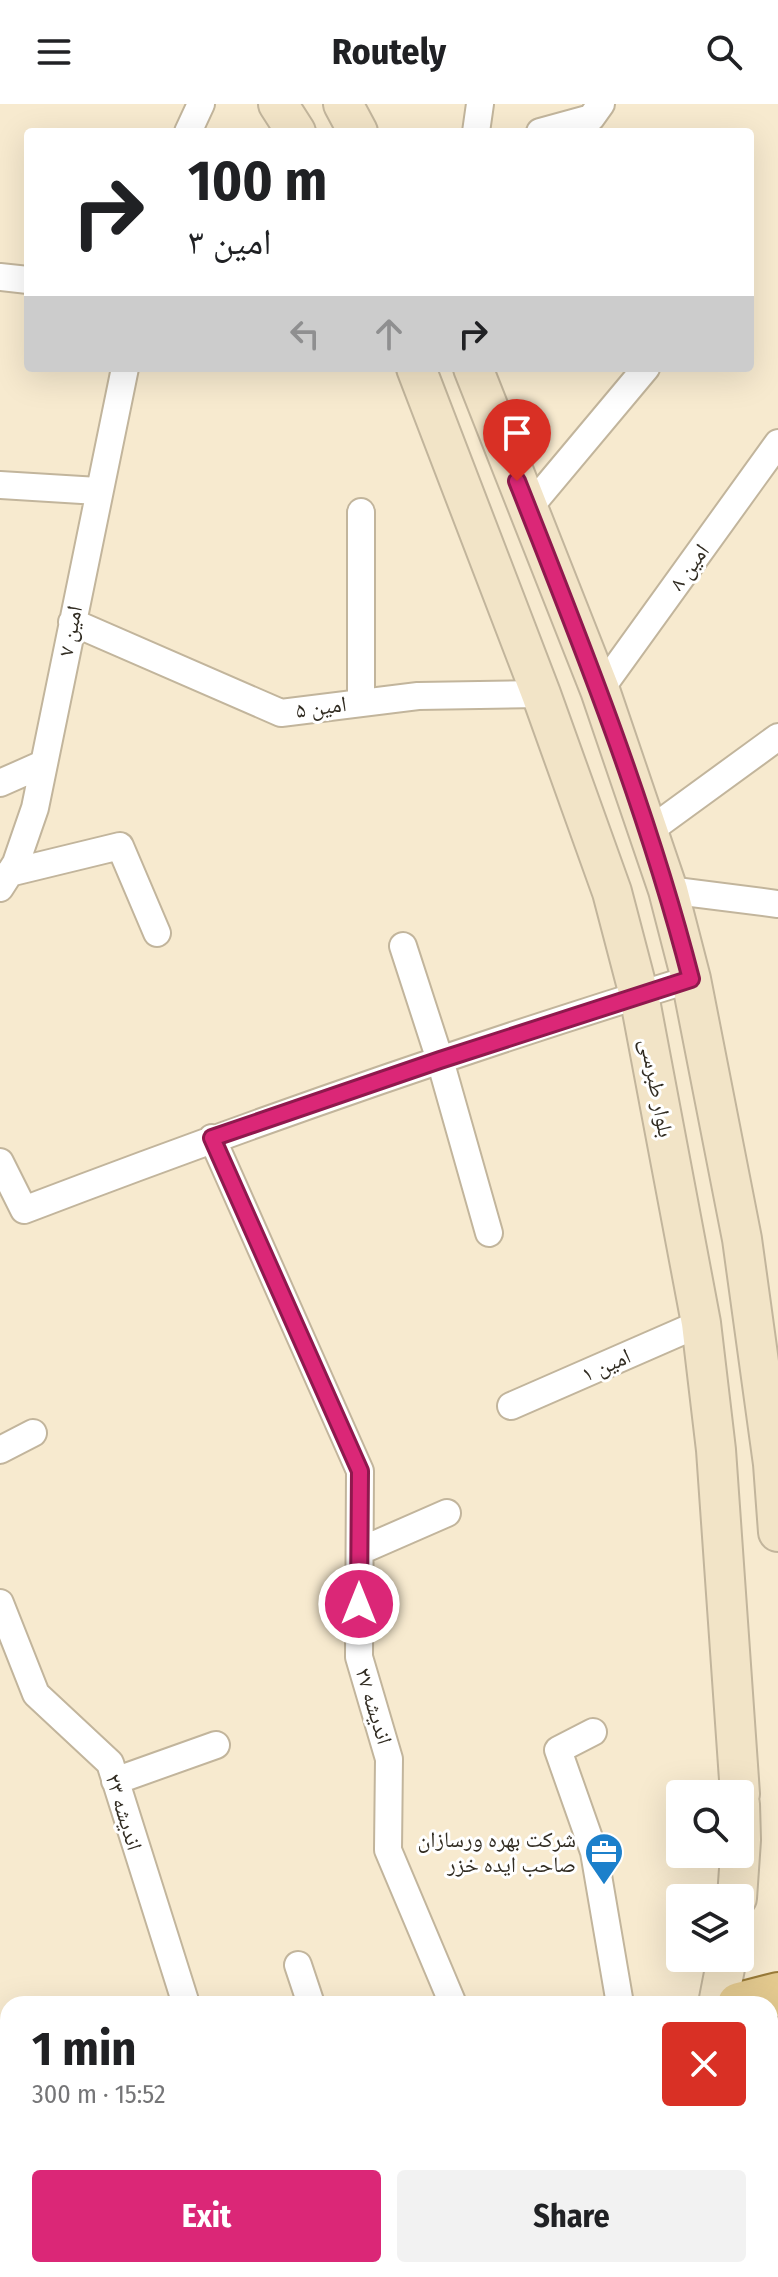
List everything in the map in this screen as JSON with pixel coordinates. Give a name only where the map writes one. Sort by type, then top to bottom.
[{"type":"main road","points":[[278,104],[293,128]]},
{"type":"main road","points":[[343,104],[356,128]]},
{"type":"main road","name":"بلوار طبرسی","points":[[418,372],[541,694],[612,892],[639,995],[701,1323],[716,1450],[739,1780]]},
{"type":"main road","points":[[475,372],[600,690],[668,890],[691,979],[742,1239],[776,1464],[778,1532]]},
{"type":"main road","points":[[720,1996],[724,1972]]},
{"type":"street","points":[[190,128],[201,104]]},
{"type":"street","points":[[477,128],[480,104]]},
{"type":"street","points":[[555,128],[591,118],[601,104]]},
{"type":"street","points":[[0,277],[24,280]]},
{"type":"street","name":"امین ۷","points":[[4,880],[16,863],[35,808],[124,372]]},
{"type":"street","points":[[528,509],[643,372]]},
{"type":"street","name":"امین ۸","points":[[600,690],[778,443]]},
{"type":"street","points":[[0,485],[98,491]]},
{"type":"street","points":[[361,512],[361,701]]},
{"type":"street","name":"امین ۵","points":[[72,622],[281,713],[418,696],[541,694]]},
{"type":"street","points":[[649,831],[778,737]]},
{"type":"street","points":[[0,783],[43,764]]},
{"type":"street","points":[[4,880],[120,846],[157,933]]},
{"type":"street","points":[[668,890],[778,904]]},
{"type":"street","points":[[403,946],[440,1060],[489,1233]]},
{"type":"street","points":[[0,1162],[24,1210],[212,1138],[691,979]]},
{"type":"street","name":"اندیشه ۲۷","points":[[212,1138],[360,1471],[359,1657],[389,1759],[388,1850],[450,1996]]},
{"type":"street","name":"امین ۱","points":[[511,1406],[701,1323]]},
{"type":"street","points":[[0,1450],[33,1433]]},
{"type":"street","points":[[360,1551],[447,1513]]},
{"type":"street","name":"اندیشه ۲۳","points":[[0,1603],[36,1694],[110,1763],[183,1996]]},
{"type":"street","points":[[593,1732],[558,1750],[594,1852],[619,1996]]},
{"type":"street","points":[[115,1781],[216,1745]]},
{"type":"street","points":[[298,1965],[308,1996]]},
{"type":"place","name":"شرکت بهره ورسازان صاحب ایده خزر","points":[[604,1886]]},
{"type":"route","points":[[359,1604],[360,1471],[212,1138],[691,979],[668,890],[600,690],[517,481]]}]
